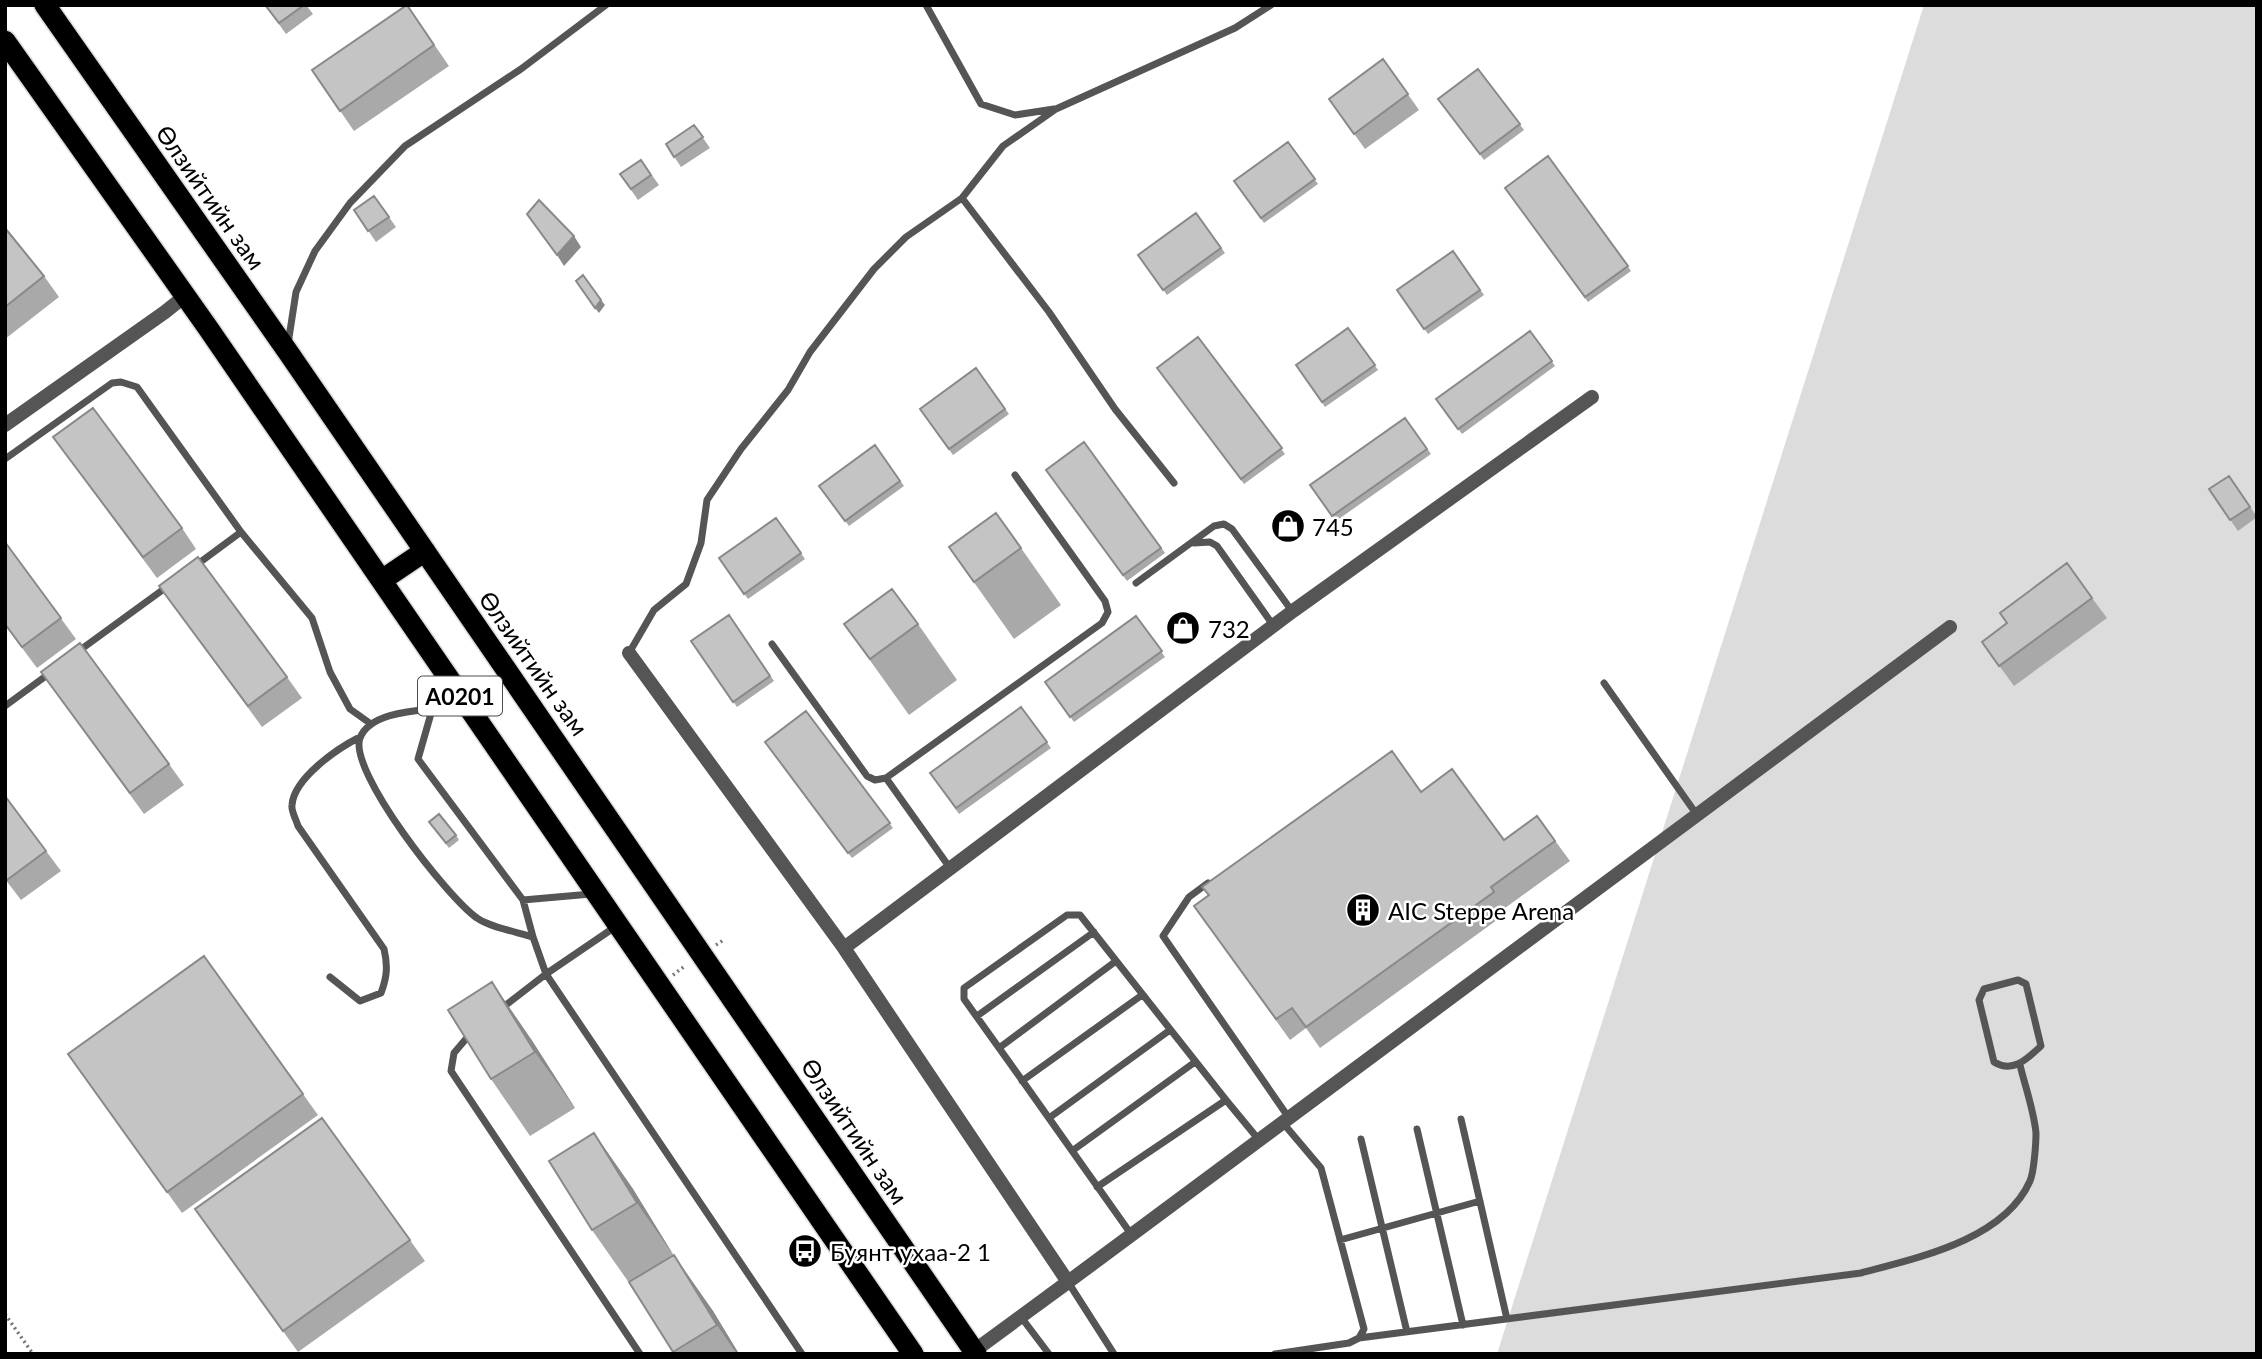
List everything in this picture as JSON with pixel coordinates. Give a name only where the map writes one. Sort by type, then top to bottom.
[{"type":"highway","name":"Өлзийтийн зам","points":[[45,5],[288,352],[975,1352]]},
{"type":"highway","name":"A0201","points":[[5,41],[382,580],[913,1354]]},
{"type":"highway","points":[[382,580],[425,551]]},
{"type":"street","points":[[5,425],[185,296]]},
{"type":"street","points":[[844,947],[1293,611],[1592,397]]},
{"type":"street","points":[[975,1352],[1950,627]]},
{"type":"street","points":[[629,653],[844,947],[1068,1282]]},
{"type":"lane","points":[[288,352],[296,292],[315,251],[350,203],[405,146],[521,69],[606,5]]},
{"type":"lane","points":[[926,5],[981,104],[1016,115],[1056,109]]},
{"type":"lane","points":[[629,653],[654,610],[686,584],[701,543],[707,500],[741,449],[788,390],[810,352],[874,269],[906,237],[962,198],[1003,146],[1056,109],[1235,28],[1271,5]]},
{"type":"lane","points":[[962,198],[1049,312],[1115,409],[1174,483]]},
{"type":"lane","points":[[5,459],[111,383],[121,382],[137,387],[240,532],[312,618],[330,672],[350,709],[371,724]]},
{"type":"lane","points":[[772,644],[867,776],[875,780],[886,778],[1102,622],[1108,612],[1105,601],[1014,475]]},
{"type":"lane","points":[[1136,583],[1214,526],[1224,524],[1233,529],[1293,611]]},
{"type":"lane","points":[[184,573],[240,532]]},
{"type":"lane","points":[[1191,543],[1210,542],[1217,546],[1273,626]]},
{"type":"lane","points":[[72,656],[173,582]]},
{"type":"lane","points":[[5,706],[61,664]]},
{"type":"lane","points":[[443,671],[418,759],[523,900],[546,974],[802,1354]]},
{"type":"lane","points":[[1604,683],[1697,815]]},
{"type":"lane","points":[[330,977],[360,1001],[381,993],[387,978],[387,963],[384,949],[298,825],[291,806],[298,786],[340,748],[360,737],[371,724],[391,716],[432,709]]},
{"type":"lane","points":[[360,737],[358,752],[382,804],[441,882],[478,919],[533,937]]},
{"type":"lane","points":[[886,778],[950,868]]},
{"type":"lane","points":[[1211,881],[1189,897],[1163,936],[1321,1168],[1364,1329],[1359,1338]]},
{"type":"lane","points":[[523,900],[597,893]]},
{"type":"lane","points":[[1132,1235],[964,999],[964,988],[1067,915],[1080,915],[1259,1140]]},
{"type":"lane","points":[[496,1013],[546,974],[619,925]]},
{"type":"lane","points":[[977,1017],[1094,932]]},
{"type":"lane","points":[[999,1048],[1116,961]]},
{"type":"lane","points":[[2018,980],[2026,984],[2041,1046],[2020,1065],[2001,1066],[1994,1062],[1979,1000],[1984,989],[2018,980]]},
{"type":"lane","points":[[1023,1081],[1142,995]]},
{"type":"lane","points":[[477,1028],[454,1053],[452,1071],[640,1354]]},
{"type":"lane","points":[[1049,1118],[1170,1030]]},
{"type":"lane","points":[[1072,1151],[1195,1062]]},
{"type":"lane","points":[[1275,1354],[1349,1343],[1359,1338],[1861,1273],[1930,1255],[1982,1232],[2011,1209],[2031,1180],[2036,1132],[2020,1065]]},
{"type":"lane","points":[[1097,1186],[1226,1100]]},
{"type":"lane","points":[[1461,1119],[1507,1319]]},
{"type":"lane","points":[[1417,1129],[1464,1325]]},
{"type":"lane","points":[[1362,1139],[1407,1332]]},
{"type":"lane","points":[[1340,1240],[1480,1201]]},
{"type":"lane","points":[[1068,1282],[1114,1354]]},
{"type":"lane","points":[[1021,1317],[1049,1354]]},
{"type":"path","points":[[660,984],[725,939]]},
{"type":"path","points":[[5,1314],[33,1354]]},
{"type":"shaded area","points":[[1924,5],[2257,5],[2257,1354],[1497,1354]]},
{"type":"building","points":[[267,5],[304,5],[279,23]]},
{"type":"building","points":[[407,5],[434,45],[340,111],[312,70]]},
{"type":"building","points":[[1383,59],[1408,94],[1354,134],[1329,99]]},
{"type":"building","points":[[1478,69],[1520,124],[1480,154],[1438,99]]},
{"type":"building","points":[[694,125],[703,137],[674,157],[666,144]]},
{"type":"building","points":[[1288,142],[1315,179],[1261,218],[1234,181]]},
{"type":"building","points":[[1548,156],[1628,266],[1585,297],[1505,188]]},
{"type":"building","points":[[641,160],[651,175],[631,189],[620,174]]},
{"type":"building","points":[[374,196],[389,217],[368,231],[354,210]]},
{"type":"building","points":[[539,200],[574,236],[557,255],[527,214]]},
{"type":"building","points":[[1196,213],[1221,248],[1163,290],[1138,255]]},
{"type":"building","points":[[5,228],[44,276],[5,307]]},
{"type":"building","points":[[1453,251],[1480,290],[1424,329],[1397,290]]},
{"type":"building","points":[[583,275],[601,300],[595,308],[576,281]]},
{"type":"building","points":[[1348,328],[1375,365],[1322,402],[1296,365]]},
{"type":"building","points":[[1530,331],[1552,361],[1458,429],[1436,399]]},
{"type":"building","points":[[1198,337],[1282,448],[1241,479],[1157,368]]},
{"type":"building","points":[[976,368],[1005,409],[949,449],[920,409]]},
{"type":"building","points":[[93,408],[182,528],[143,557],[53,437]]},
{"type":"building","points":[[1405,418],[1427,449],[1332,516],[1310,485]]},
{"type":"building","points":[[1084,442],[1161,548],[1123,575],[1046,470]]},
{"type":"building","points":[[875,445],[900,481],[845,521],[819,486]]},
{"type":"building","points":[[2229,476],[2250,507],[2230,520],[2209,489]]},
{"type":"building","points":[[996,513],[1021,548],[974,582],[949,547]]},
{"type":"building","points":[[776,518],[801,553],[744,594],[719,558]]},
{"type":"building","points":[[5,542],[61,618],[22,647],[5,624]]},
{"type":"building","points":[[198,557],[287,677],[248,706],[159,586]]},
{"type":"building","points":[[2067,563],[2092,598],[1999,666],[1982,642],[2007,623],[2000,613]]},
{"type":"building","points":[[892,589],[918,624],[870,659],[844,624]]},
{"type":"building","points":[[729,615],[770,676],[733,702],[691,641]]},
{"type":"building","points":[[1136,616],[1162,651],[1070,717],[1045,682]]},
{"type":"building","points":[[80,643],[169,764],[130,793],[41,672]]},
{"type":"building","points":[[1021,707],[1047,742],[956,808],[930,773]]},
{"type":"building","points":[[806,711],[890,823],[848,853],[765,742]]},
{"type":"building","name":"AIC Steppe Arena","points":[[1392,751],[1421,792],[1452,769],[1504,840],[1537,816],[1555,841],[1491,887],[1494,892],[1306,1027],[1292,1008],[1276,1019],[1194,906],[1209,895],[1202,887]]},
{"type":"building","points":[[5,796],[46,851],[7,880],[5,878]]},
{"type":"building","points":[[439,814],[456,835],[446,843],[429,822]]},
{"type":"building","points":[[204,956],[303,1094],[167,1192],[68,1054]]},
{"type":"building","points":[[492,982],[535,1052],[491,1079],[448,1010]]},
{"type":"building","points":[[322,1118],[410,1240],[283,1331],[195,1209]]},
{"type":"building","points":[[594,1133],[637,1203],[592,1230],[549,1161]]},
{"type":"building","points":[[674,1255],[717,1325],[673,1352],[629,1282]]},
{"type":"place","name":"745","points":[[1288,526]]},
{"type":"place","name":"732","points":[[1183,628]]},
{"type":"place","name":"AIC Steppe Arena","points":[[1363,910]]},
{"type":"place","name":"Буянт ухаа-2 1","points":[[805,1251]]}]
